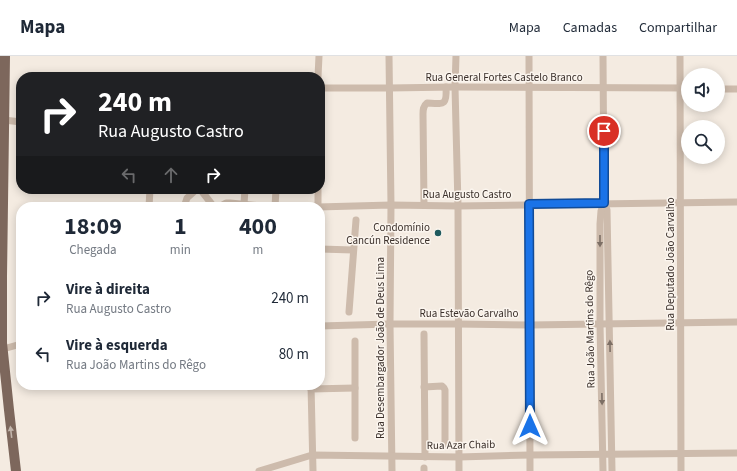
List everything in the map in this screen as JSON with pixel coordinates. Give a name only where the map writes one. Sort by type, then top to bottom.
[{"type":"main road","points":[[5,56],[1,278],[2,342],[16,471]]},
{"type":"street","points":[[318,72],[319,56]]},
{"type":"street","name":"Rua Desembargador João de Deus Lima","points":[[389,56],[392,471]]},
{"type":"street","points":[[456,56],[455,87],[458,206],[459,471]]},
{"type":"street","points":[[529,56],[529,87],[526,100],[529,204],[530,471]]},
{"type":"street","name":"Rua João Martins do Rêgo","points":[[603,471],[600,324],[600,224],[601,211],[604,203],[604,56]]},
{"type":"street","name":"Rua Deputado João Carvalho","points":[[680,56],[681,471]]},
{"type":"street","points":[[424,205],[423,108],[427,103],[438,104],[446,100],[446,87]]},
{"type":"street","name":"Rua General Fortes Castelo Branco","points":[[325,88],[680,88]]},
{"type":"street","points":[[725,89],[737,89]]},
{"type":"street","points":[[4,120],[16,121]]},
{"type":"street","points":[[186,202],[187,198],[191,194]]},
{"type":"street","points":[[204,194],[210,202]]},
{"type":"street","name":"Rua Augusto Castro","points":[[325,207],[737,202]]},
{"type":"street","name":"Rua João Martins do Rêgo","points":[[604,203],[607,210],[612,471]]},
{"type":"street","points":[[349,312],[356,220]]},
{"type":"street","points":[[325,249],[353,250]]},
{"type":"street","name":"Rua Estevão Carvalho","points":[[325,326],[390,324],[530,325],[737,322]]},
{"type":"street","points":[[424,334],[425,457]]},
{"type":"street","points":[[355,341],[355,438]]},
{"type":"street","points":[[2,342],[16,343]]},
{"type":"street","points":[[424,387],[442,386],[445,390],[445,444]]},
{"type":"street","points":[[325,387],[355,388]]},
{"type":"street","points":[[311,390],[313,471]]},
{"type":"street","name":"Rua Azar Chaib","points":[[259,471],[312,455],[459,457],[737,453]]},
{"type":"place","name":"Condomínio Cancún Residence","points":[[438,233]]},
{"type":"route","points":[[530,426],[529,204],[604,203],[604,131]]}]
